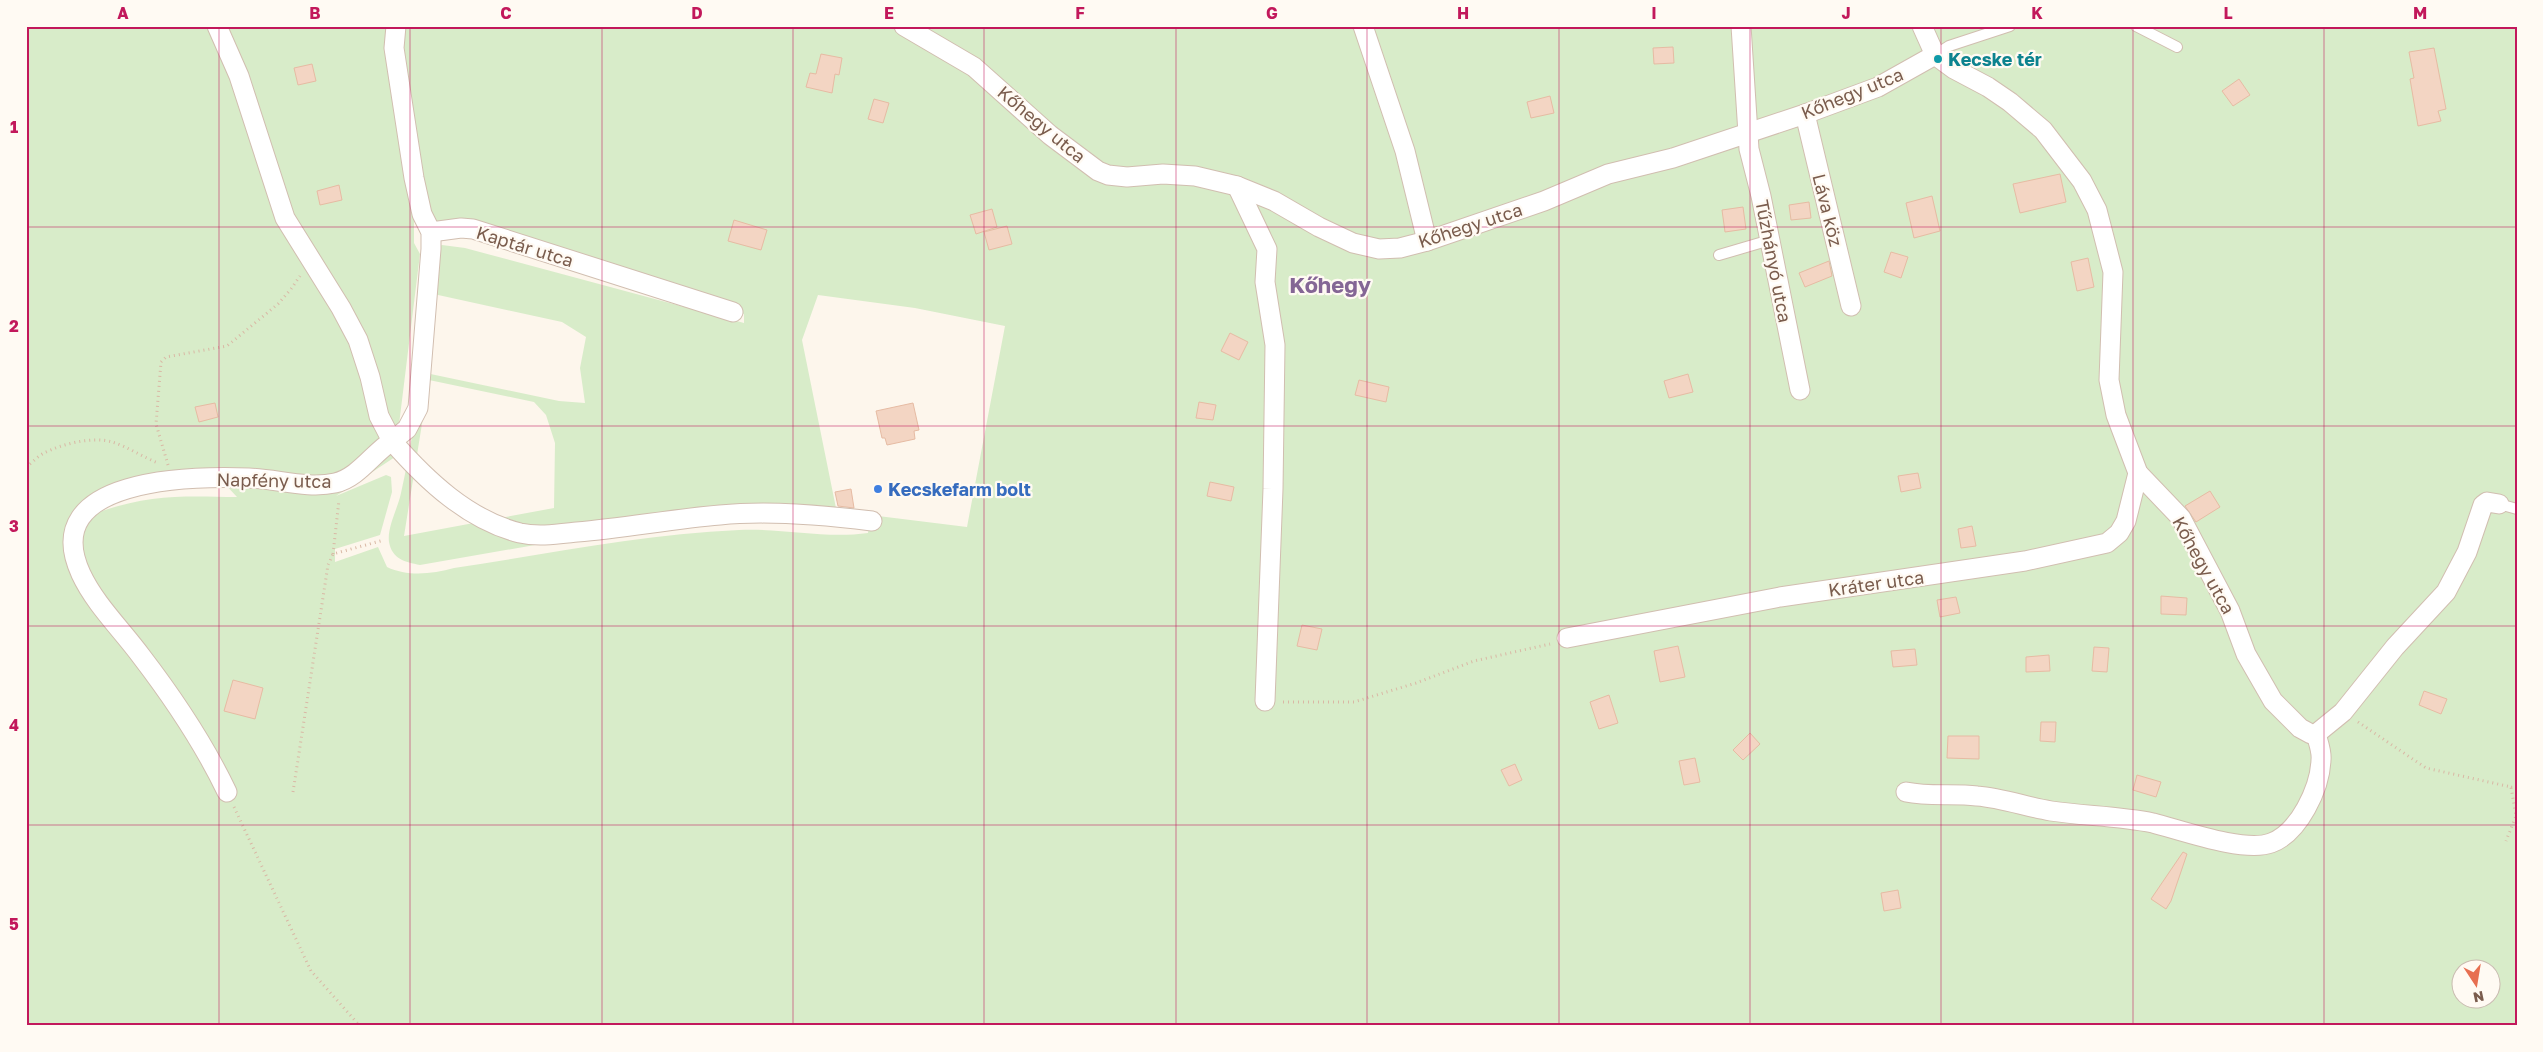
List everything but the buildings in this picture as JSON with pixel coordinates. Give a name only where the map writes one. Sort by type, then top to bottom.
[{"type":"street","points":[[217,26],[238,76],[285,218],[341,308],[358,340],[370,377],[379,416],[392,441],[427,478],[454,500],[482,518],[522,533],[546,535],[722,514],[786,514],[872,521]]},
{"type":"street","points":[[396,26],[394,48],[414,178],[422,214],[431,232]]},
{"type":"street","name":"Kőhegy utca","points":[[904,26],[974,67],[1050,135],[1098,171],[1108,175],[1127,177],[1163,174],[1195,176],[1237,186],[1274,201],[1319,227],[1353,243],[1379,249],[1400,248],[1427,241],[1544,200],[1608,174],[1674,158],[1805,114],[1878,87],[1935,55],[1954,69],[1988,87],[2010,102],[2043,130],[2082,180],[2097,210],[2114,272],[2109,380],[2116,415],[2138,473],[2180,518],[2230,611],[2246,654],[2273,701],[2300,728],[2311,734],[2316,734]]},
{"type":"street","points":[[1364,26],[1405,151],[1427,241]]},
{"type":"street","name":"Tűzhányó utca","points":[[1741,26],[1747,133],[1800,390]]},
{"type":"street","points":[[1922,26],[1935,55]]},
{"type":"street","name":"Láva köz","points":[[1805,114],[1851,306]]},
{"type":"street","points":[[1237,186],[1267,249],[1265,282],[1275,346],[1273,489],[1265,702]]},
{"type":"street","name":"Kaptár utca","points":[[431,232],[461,228],[474,230],[733,312]]},
{"type":"street","name":"Napfény utca","points":[[228,792],[179,708],[89,590],[76,558],[75,530],[86,509],[98,500],[126,488],[154,483],[248,478],[319,485],[336,483],[352,476],[379,449],[407,429],[418,408],[431,232]]},
{"type":"street","name":"Kráter utca","points":[[1567,638],[1780,597],[2025,561],[2085,549],[2108,542],[2119,533],[2126,521],[2138,473]]},
{"type":"street","points":[[1906,792],[1924,796],[1962,795],[1993,798],[2037,809],[2117,817],[2228,842],[2261,845],[2271,843],[2284,836],[2304,813],[2321,759],[2316,734],[2342,712],[2395,646],[2446,592],[2467,552],[2483,505],[2487,502],[2508,506]]},
{"type":"lane","points":[[1935,55],[1949,46],[2010,26]]},
{"type":"lane","points":[[2136,26],[2177,47]]},
{"type":"lane","points":[[1719,255],[1770,240]]},
{"type":"path","points":[[168,465],[156,424],[161,362],[166,357],[227,346],[278,304],[292,289],[310,261]]},
{"type":"path","points":[[26,468],[42,454],[60,446],[102,440],[115,443],[138,456],[176,466]]},
{"type":"path","points":[[293,792],[328,565],[333,554],[339,499],[336,483]]},
{"type":"path","points":[[333,554],[384,540]]},
{"type":"path","points":[[1265,702],[1354,702],[1416,683],[1474,661],[1538,647],[1567,638]]},
{"type":"path","points":[[2342,712],[2426,768],[2517,788]]},
{"type":"path","points":[[2506,841],[2516,816],[2511,788]]},
{"type":"path","points":[[228,792],[278,904],[311,971],[360,1026]]},
{"type":"green space","points":[[26,26],[2517,26],[2517,1026],[26,1026]],"holes":[[[414,220],[744,314],[744,323],[465,248],[442,245],[432,251],[429,293],[562,322],[586,337],[580,368],[585,403],[559,401],[421,372],[415,418],[400,499],[391,524],[389,536],[391,548],[400,559],[420,565],[609,532],[729,521],[838,518],[802,340],[818,295],[915,308],[1005,326],[967,527],[870,515],[868,533],[836,535],[755,530],[703,532],[596,545],[429,573],[403,572],[387,567],[378,547],[335,562],[335,549],[380,535],[392,492],[391,477],[386,475],[336,496],[395,457],[420,254],[414,243]],[[429,380],[534,402],[546,415],[555,443],[554,508],[404,536]],[[223,482],[237,497],[167,497],[135,502],[99,512],[141,485]]]},
{"type":"place","name":"Kecske tér","points":[[1938,59]]},
{"type":"place","name":"Kecskefarm bolt","points":[[878,489]]},
{"type":"district","name":"Kőhegy","points":[[1330,284]]}]
